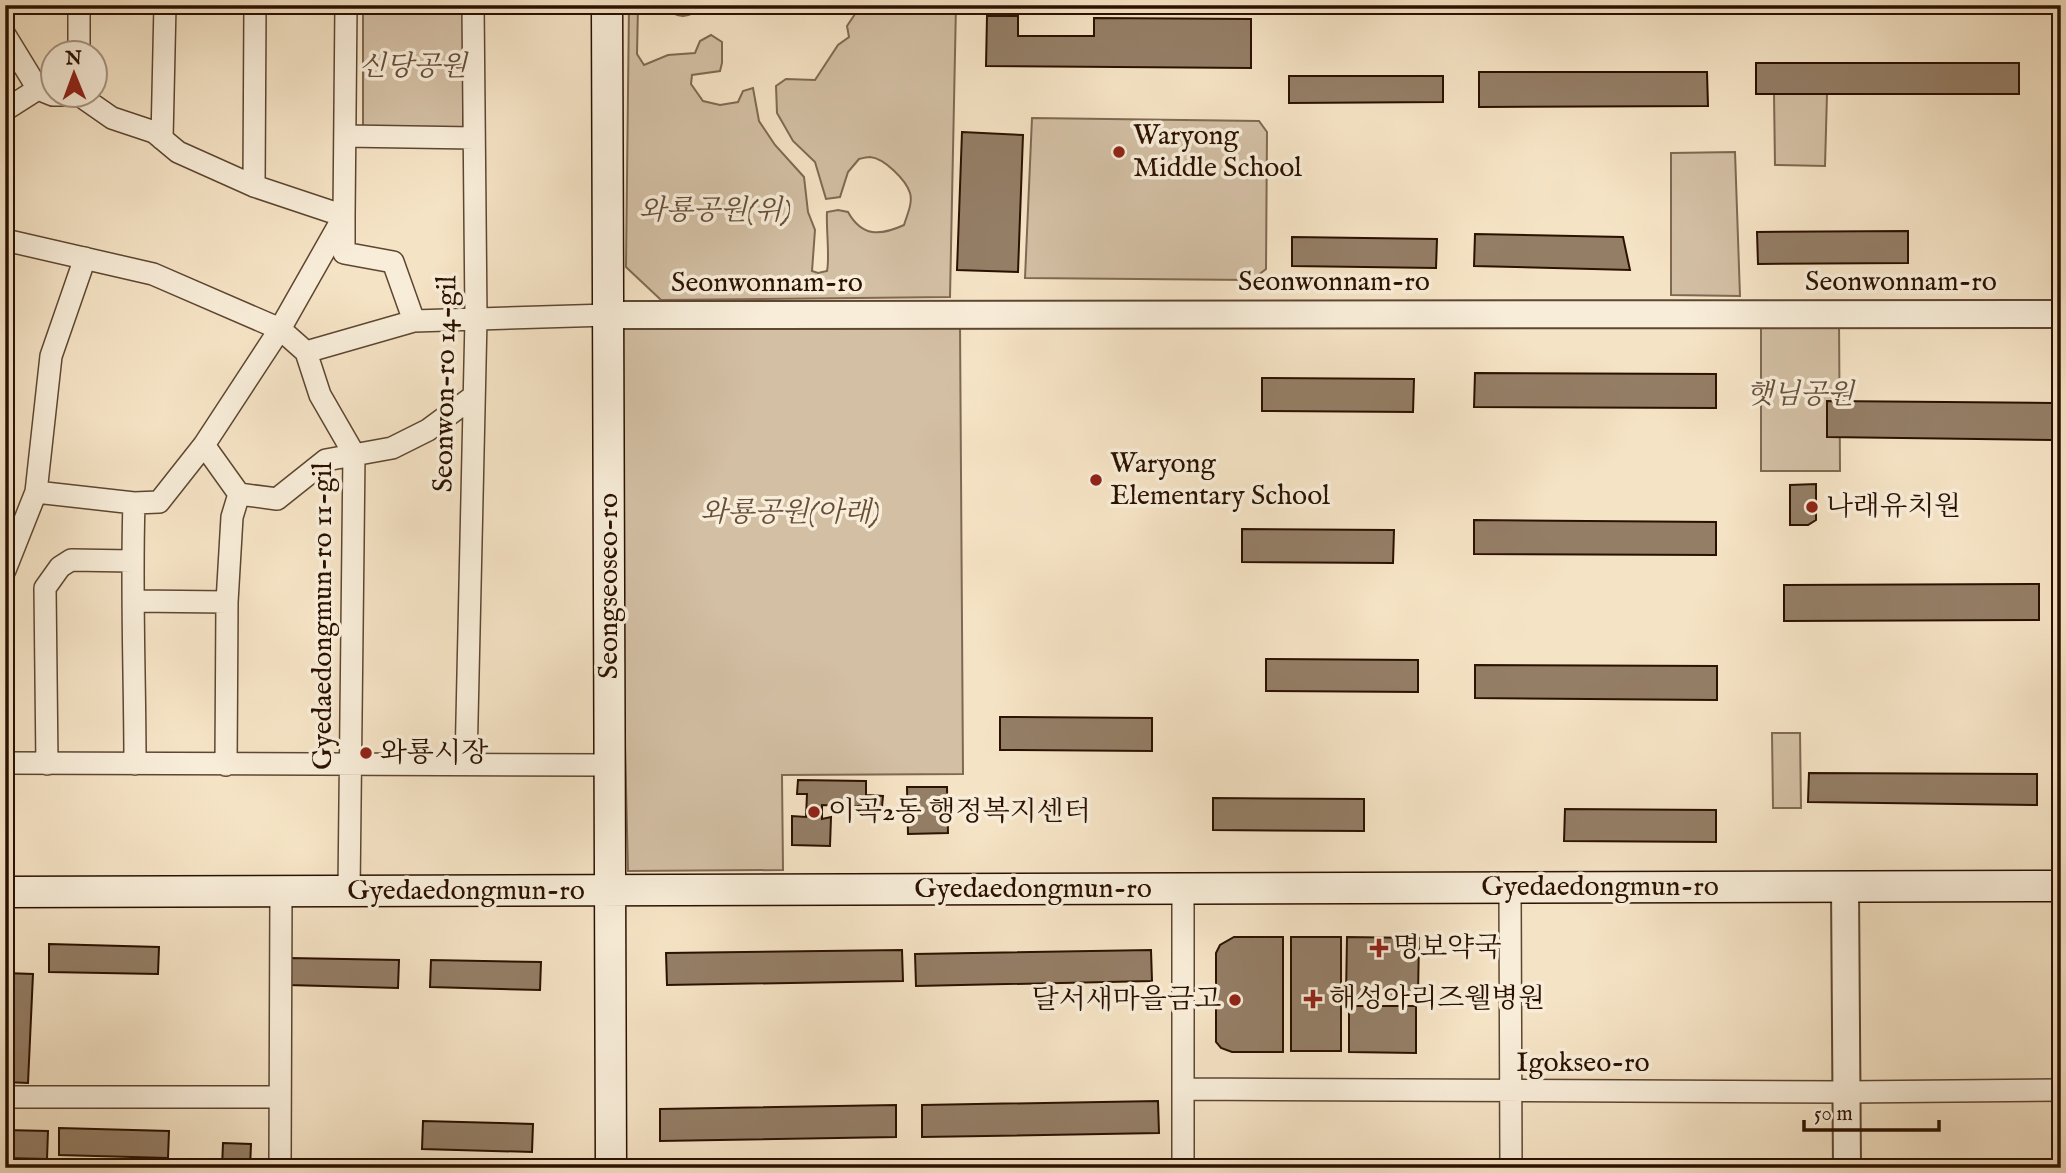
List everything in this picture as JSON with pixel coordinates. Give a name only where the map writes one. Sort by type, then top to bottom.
[{"type":"main road","name":"Seongseoseo-ro","points":[[607,5],[611,1168]]},
{"type":"main road","name":"Gyedaedongmun-ro","points":[[5,892],[2061,886]]},
{"type":"street","points":[[79,5],[79,38]]},
{"type":"street","points":[[162,139],[165,5]]},
{"type":"street","points":[[254,186],[256,5]]},
{"type":"street","points":[[346,5],[344,253],[393,262],[414,321]]},
{"type":"street","name":"Seonwon-ro 14-gil","points":[[466,764],[476,319],[474,5]]},
{"type":"street","points":[[5,35],[38,89],[5,110]]},
{"type":"street","points":[[98,108],[112,118],[154,132],[178,152],[254,186],[344,216]]},
{"type":"street","points":[[345,136],[474,138]]},
{"type":"street","points":[[36,492],[134,503],[159,502],[204,445],[280,329],[344,216]]},
{"type":"street","points":[[5,240],[153,274],[280,329],[306,352],[414,321],[608,315]]},
{"type":"street","points":[[5,570],[36,492],[51,356],[85,258]]},
{"type":"street","name":"Seonwonnam-ro","points":[[608,315],[2061,314]]},
{"type":"street","name":"Gyedaedongmun-ro 11-gil","points":[[306,352],[320,396],[354,454],[349,891]]},
{"type":"street","points":[[204,445],[239,494],[277,499],[326,460],[392,448],[428,430],[474,396]]},
{"type":"street","points":[[226,765],[227,602],[232,517],[239,494]]},
{"type":"street","points":[[134,503],[132,561],[135,764]]},
{"type":"street","points":[[47,764],[45,588],[60,567],[71,560],[132,561]]},
{"type":"street","points":[[134,601],[227,602]]},
{"type":"street","points":[[5,764],[610,765]]},
{"type":"street","points":[[1845,887],[1847,1168]]},
{"type":"street","points":[[1183,888],[1183,1168]]},
{"type":"street","points":[[1510,888],[1511,1168]]},
{"type":"street","points":[[280,1168],[281,891]]},
{"type":"street","name":"Igokseo-ro","points":[[1183,1089],[1847,1092],[2061,1090]]},
{"type":"street","points":[[5,1097],[280,1097]]},
{"type":"green space","name":"신당공원","points":[[363,5],[463,5],[463,130],[363,130]]},
{"type":"green space","name":"와룡공원(위)","points":[[629,5],[645,5],[638,7],[637,54],[644,65],[668,55],[695,53],[700,41],[711,35],[722,42],[720,71],[692,75],[691,84],[703,101],[720,105],[738,102],[743,91],[753,88],[759,121],[775,145],[804,177],[808,212],[815,230],[812,271],[818,273],[827,271],[827,212],[848,212],[859,226],[866,230],[887,231],[904,225],[911,197],[894,170],[882,161],[869,157],[859,159],[848,172],[840,197],[826,199],[815,162],[793,141],[777,113],[776,86],[786,79],[815,80],[838,45],[849,37],[847,26],[859,5],[956,5],[950,297],[661,300],[626,267]]},
{"type":"green space","points":[[658,5],[707,5],[693,14],[682,16]]},
{"type":"green space","points":[[1774,93],[1827,94],[1825,166],[1775,165]]},
{"type":"green space","points":[[1032,118],[1259,121],[1267,132],[1266,269],[1252,280],[1025,278]]},
{"type":"green space","points":[[1735,152],[1740,296],[1671,295],[1671,153]]},
{"type":"green space","name":"햇님공원","points":[[1839,319],[1840,471],[1761,471],[1761,320]]},
{"type":"green space","name":"와룡공원(아래)","points":[[960,325],[963,774],[782,775],[783,870],[628,871],[615,328]]},
{"type":"green space","points":[[1772,733],[1800,733],[1801,808],[1773,808]]},
{"type":"building","points":[[987,16],[1018,16],[1018,36],[1094,36],[1094,18],[1251,19],[1251,68],[986,66]]},
{"type":"building","points":[[1756,63],[2019,63],[2019,94],[1756,94]]},
{"type":"building","points":[[1479,72],[1707,72],[1708,106],[1479,107]]},
{"type":"building","points":[[1289,76],[1443,76],[1443,102],[1289,103]]},
{"type":"building","points":[[962,132],[1023,135],[1018,272],[957,270]]},
{"type":"building","points":[[1908,231],[1908,263],[1758,264],[1757,232]]},
{"type":"building","points":[[1475,234],[1623,237],[1630,270],[1474,266]]},
{"type":"building","points":[[1292,237],[1437,239],[1436,268],[1292,266]]},
{"type":"building","points":[[1475,373],[1716,374],[1716,408],[1474,407]]},
{"type":"building","points":[[1262,378],[1414,379],[1413,412],[1262,411]]},
{"type":"building","points":[[1827,401],[2053,403],[2053,440],[1827,437]]},
{"type":"building","points":[[1816,484],[1816,520],[1808,525],[1790,525],[1790,485]]},
{"type":"building","points":[[1474,520],[1716,522],[1716,555],[1474,554]]},
{"type":"building","points":[[1242,529],[1394,530],[1393,563],[1242,562]]},
{"type":"building","points":[[2039,584],[2039,620],[1784,621],[1784,585]]},
{"type":"building","points":[[1266,659],[1418,660],[1418,692],[1266,691]]},
{"type":"building","points":[[1475,665],[1717,666],[1717,700],[1475,698]]},
{"type":"building","points":[[1000,717],[1152,718],[1152,751],[1000,750]]},
{"type":"building","points":[[1809,773],[2037,774],[2037,805],[1808,802]]},
{"type":"building","name":"이곡2동 행정복지센터","points":[[798,780],[866,781],[866,795],[883,796],[882,807],[822,805],[822,819],[831,817],[830,846],[792,845],[792,816],[806,817],[807,794],[797,794]]},
{"type":"building","points":[[907,787],[947,787],[948,833],[908,834]]},
{"type":"building","points":[[1213,798],[1364,799],[1364,831],[1213,830]]},
{"type":"building","points":[[1565,809],[1716,810],[1716,842],[1564,841]]},
{"type":"building","points":[[1234,937],[1283,937],[1283,1052],[1232,1052],[1221,1048],[1216,1042],[1216,953],[1220,945]]},
{"type":"building","points":[[1291,937],[1341,937],[1341,1051],[1291,1051]]},
{"type":"building","points":[[1347,937],[1419,938],[1418,996],[1346,996]]},
{"type":"building","points":[[49,944],[159,947],[158,974],[49,972]]},
{"type":"building","points":[[902,950],[903,981],[667,985],[666,953]]},
{"type":"building","points":[[1151,950],[1152,981],[916,986],[915,954]]},
{"type":"building","points":[[289,958],[399,960],[398,988],[288,985]]},
{"type":"building","points":[[431,960],[541,962],[540,990],[430,987]]},
{"type":"building","points":[[5,973],[33,974],[28,1083],[5,1082]]},
{"type":"building","points":[[1349,1006],[1416,1006],[1416,1053],[1349,1052]]},
{"type":"building","points":[[1158,1101],[1159,1133],[922,1137],[922,1105]]},
{"type":"building","points":[[896,1105],[896,1137],[660,1141],[660,1109]]},
{"type":"building","points":[[423,1121],[533,1124],[532,1152],[422,1149]]},
{"type":"building","points":[[59,1128],[169,1131],[168,1158],[59,1155]]},
{"type":"building","points":[[5,1130],[48,1131],[47,1159],[5,1158]]},
{"type":"building","points":[[223,1143],[251,1144],[250,1168],[222,1168]]},
{"type":"place","name":"Waryong Middle School","points":[[1119,152]]},
{"type":"place","name":"Waryong Elementary School","points":[[1096,480]]},
{"type":"place","name":"나래유치원","points":[[1812,507]]},
{"type":"place","name":"와룡시장","points":[[366,753]]},
{"type":"place","name":"이곡2동 행정복지센터","points":[[814,812]]},
{"type":"place","name":"명보약국","points":[[1379,948]]},
{"type":"place","name":"해성아리즈웰병원","points":[[1313,999]]},
{"type":"place","name":"달서새마을금고","points":[[1235,1000]]}]
